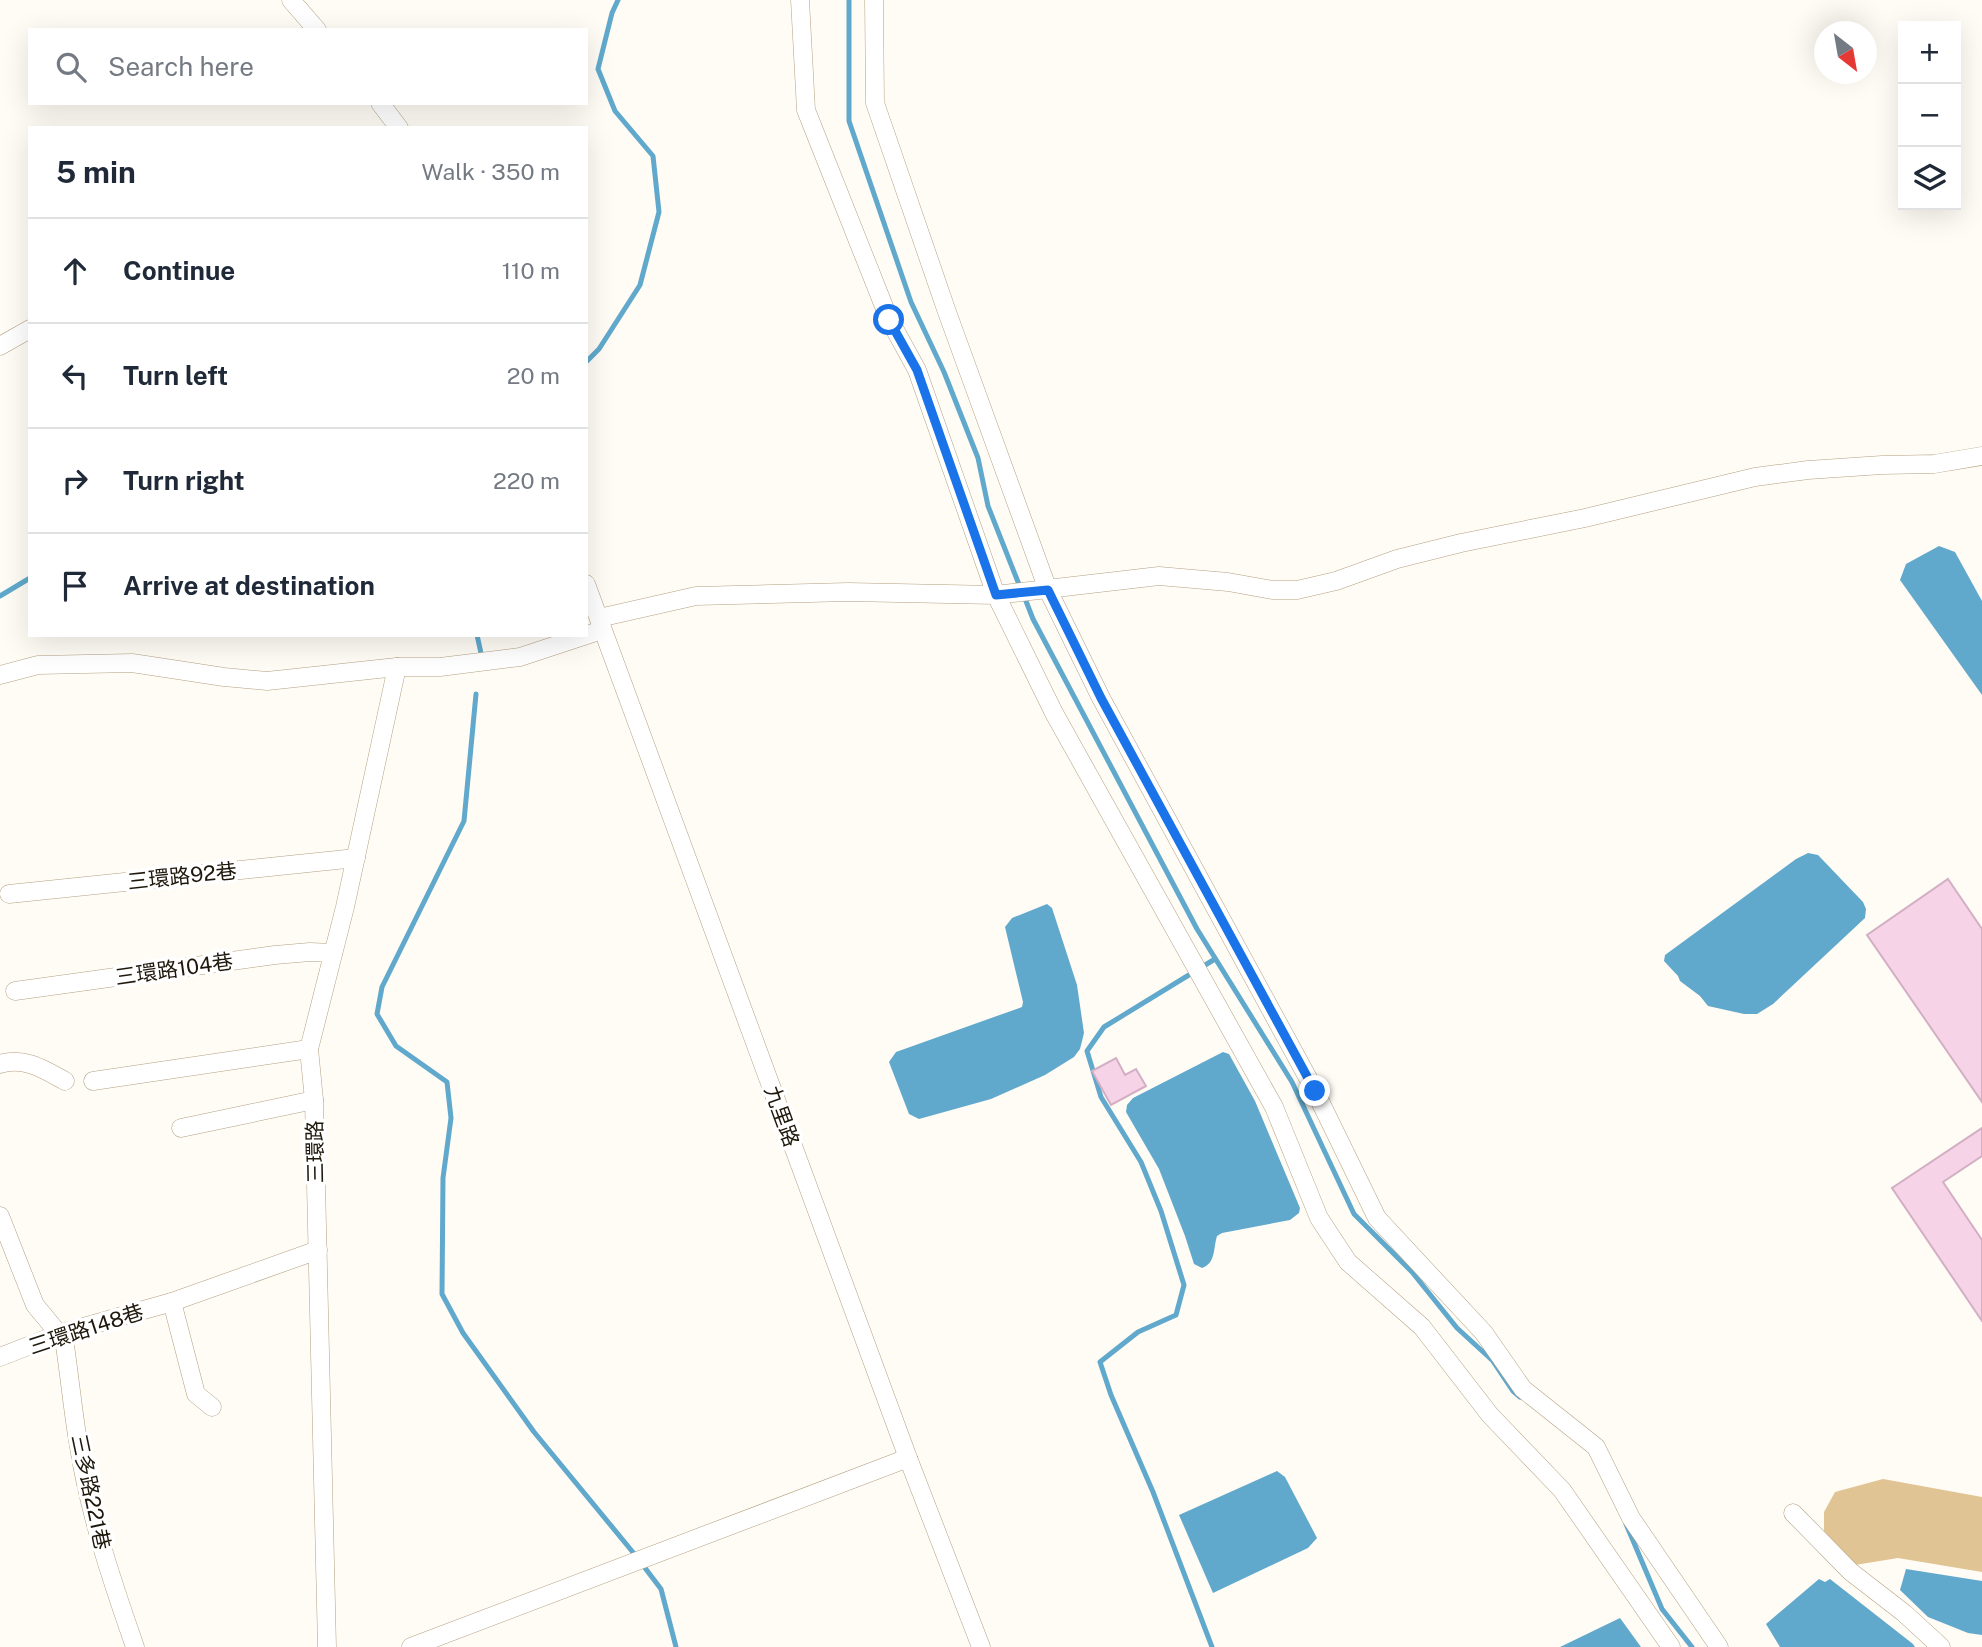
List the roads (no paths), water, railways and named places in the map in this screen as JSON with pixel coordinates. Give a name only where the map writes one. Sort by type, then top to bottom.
[{"type":"street","points":[[291,0],[315,28]]},
{"type":"street","points":[[800,0],[806,110],[889,320],[917,370],[996,595],[1054,713],[1274,1107],[1319,1218],[1348,1262],[1422,1327],[1490,1415],[1562,1490],[1671,1647]]},
{"type":"street","points":[[874,0],[875,103],[947,312],[1048,590],[1101,698],[1315,1091],[1377,1218],[1485,1333],[1523,1389],[1596,1447],[1631,1518],[1718,1647]]},
{"type":"street","points":[[381,105],[396,126]]},
{"type":"street","points":[[0,346],[28,330]]},
{"type":"street","points":[[588,629],[696,596],[848,592],[996,595],[1159,576],[1241,584],[1272,590],[1297,590],[1397,559],[1461,543],[1585,518],[1755,477],[1833,469],[1934,464],[1982,456]]},
{"type":"street","name":"九里路","points":[[588,589],[908,1458],[981,1647]]},
{"type":"street","points":[[0,675],[38,666],[131,663],[267,681],[397,667],[440,667],[520,657],[569,637]]},
{"type":"street","name":"三環路","points":[[327,1647],[314,1100],[309,1049],[356,858],[397,667]]},
{"type":"street","name":"三環路92巷","points":[[9,894],[356,858]]},
{"type":"street","name":"三環路104巷","points":[[15,991],[275,954],[333,953]]},
{"type":"street","points":[[93,1081],[309,1049]]},
{"type":"street","points":[[0,1064],[33,1063],[65,1081]]},
{"type":"street","points":[[181,1128],[314,1100]]},
{"type":"street","points":[[0,1216],[35,1305],[59,1334]]},
{"type":"street","name":"三環路148巷","points":[[0,1357],[59,1334],[172,1302],[318,1250]]},
{"type":"street","name":"三環路148巷","points":[[172,1302],[196,1394],[212,1407]]},
{"type":"street","name":"三多路221巷","points":[[59,1334],[65,1346],[79,1448],[92,1508],[106,1564],[135,1647]]},
{"type":"street","points":[[411,1647],[908,1458]]},
{"type":"street","points":[[1793,1513],[1851,1572],[1904,1613],[1941,1647]]},
{"type":"water","points":[[1939,546],[1955,552],[1982,601],[1982,695],[1900,580],[1906,564]]},
{"type":"water","points":[[1808,853],[1818,855],[1863,902],[1866,909],[1865,918],[1773,1004],[1757,1014],[1708,1006],[1700,996],[1680,981],[1664,961],[1665,955]]},
{"type":"water","points":[[1047,904],[1052,908],[1077,985],[1084,1033],[1080,1049],[1074,1057],[1045,1075],[991,1099],[919,1119],[909,1114],[889,1062],[896,1052],[1022,1007],[1005,927],[1012,918]]},
{"type":"water","points":[[1223,1052],[1229,1054],[1255,1101],[1300,1208],[1299,1213],[1290,1220],[1217,1236],[1212,1259],[1202,1268],[1194,1264],[1159,1169],[1126,1112],[1127,1105],[1133,1098]]},
{"type":"water","points":[[1277,1471],[1285,1477],[1317,1538],[1308,1548],[1213,1593],[1179,1515]]},
{"type":"water","points":[[1906,1569],[1982,1581],[1982,1635],[1968,1633],[1928,1617],[1900,1590]]},
{"type":"water","points":[[1819,1579],[1825,1582],[1830,1579],[1915,1647],[1780,1647],[1766,1624]]},
{"type":"water","points":[[1620,1618],[1641,1647],[1560,1647]]},
{"type":"waterway","points":[[588,360],[599,349],[640,285],[659,212],[653,156],[615,111],[598,69],[612,13],[618,0]]},
{"type":"waterway","points":[[849,0],[849,121],[911,302],[944,372],[978,458],[988,506],[1020,587]]},
{"type":"waterway","points":[[0,596],[28,579]]},
{"type":"waterway","points":[[1024,596],[1033,619],[1197,929],[1292,1082],[1354,1214],[1412,1272],[1457,1328],[1493,1361],[1520,1397]]},
{"type":"waterway","points":[[477,637],[481,653]]},
{"type":"waterway","points":[[476,694],[464,821],[382,987],[377,1014],[396,1046],[447,1082],[451,1118],[443,1178],[442,1294],[463,1333],[534,1432],[636,1556]]},
{"type":"waterway","points":[[1212,1647],[1100,1362],[1138,1332],[1176,1315],[1184,1285],[1161,1211],[1141,1162],[1101,1097],[1087,1051],[1104,1027],[1215,959]]},
{"type":"waterway","points":[[1626,1524],[1662,1609],[1692,1647]]},
{"type":"waterway","points":[[642,1564],[661,1589],[676,1647]]}]
